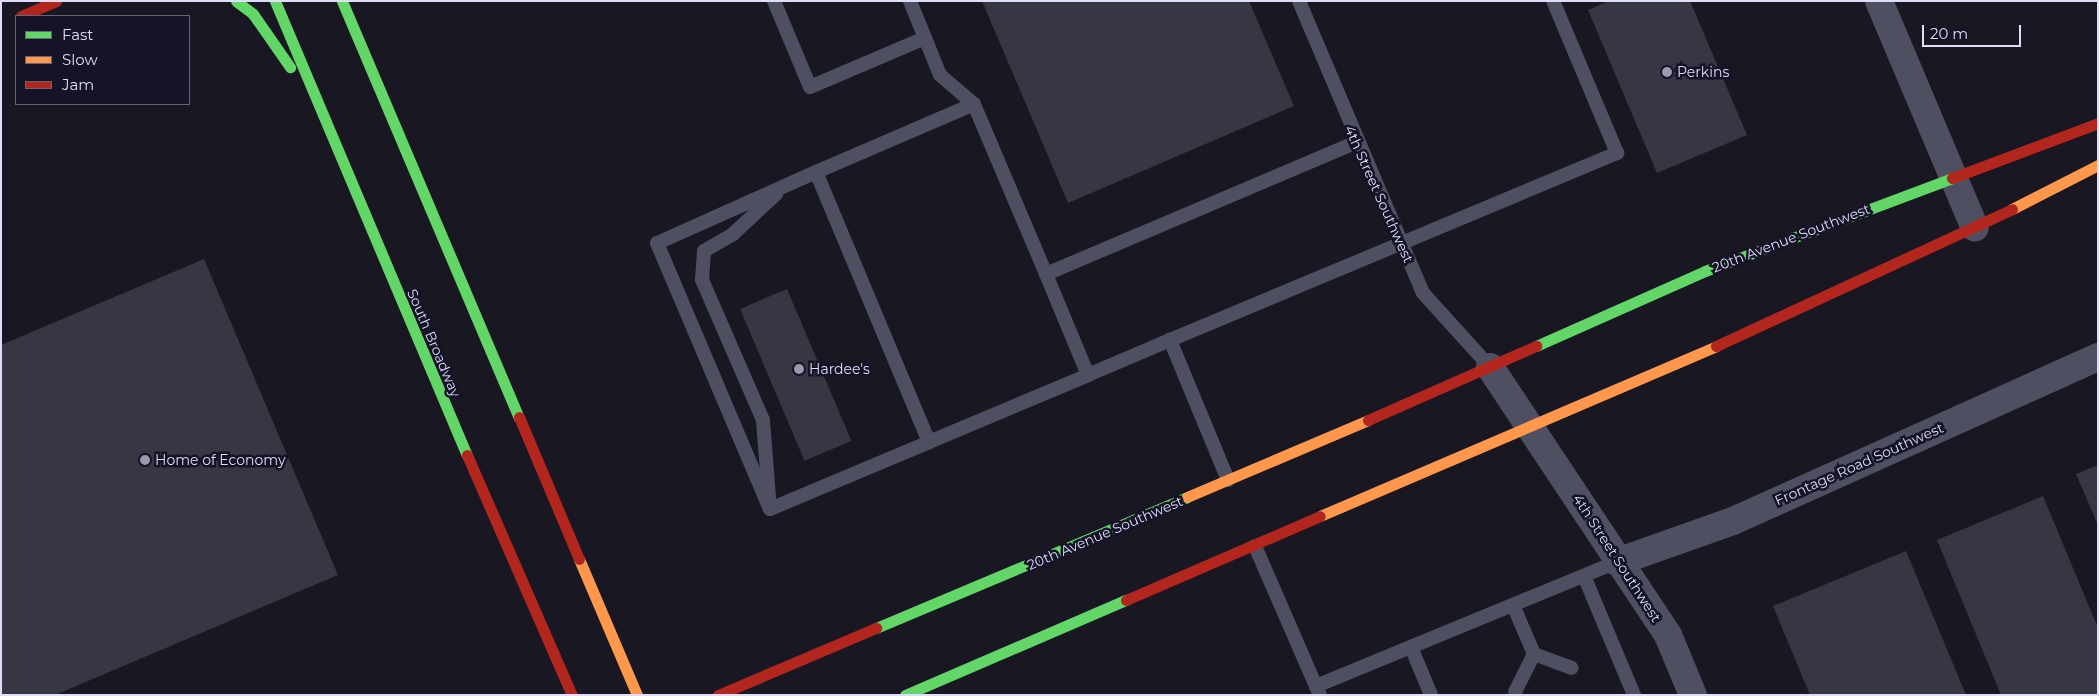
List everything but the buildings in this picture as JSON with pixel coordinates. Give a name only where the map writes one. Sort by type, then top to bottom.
[{"type":"main road","points":[[23,15],[51,3],[73,1]]},
{"type":"main road","points":[[236,1],[253,14],[320,109]]},
{"type":"main road","name":"South Broadway","points":[[275,1],[572,695]]},
{"type":"main road","points":[[342,1],[636,695]]},
{"type":"main road","points":[[358,41],[359,9]]},
{"type":"main road","name":"20th Avenue Southwest","points":[[718,695],[1228,480],[1490,367],[1705,271],[2098,123]]},
{"type":"main road","points":[[905,695],[1533,426],[1975,228],[2098,165]]},
{"type":"street","points":[[1879,1],[1975,228]]},
{"type":"street","name":"Frontage Road Southwest","points":[[1617,562],[1733,521],[2098,356]]},
{"type":"street","points":[[1490,367],[1533,426]]},
{"type":"street","name":"4th Street Southwest","points":[[1533,426],[1617,562],[1668,635],[1693,695]]},
{"type":"lane","points":[[774,1],[810,87],[925,38]]},
{"type":"lane","points":[[910,1],[940,76],[974,104],[1088,375]]},
{"type":"lane","points":[[770,509],[1617,153],[1553,1]]},
{"type":"lane","name":"4th Street Southwest","points":[[1300,2],[1355,143],[1423,292],[1490,367]]},
{"type":"lane","points":[[770,509],[657,243],[974,104]]},
{"type":"lane","points":[[1046,274],[1355,143]]},
{"type":"lane","points":[[816,172],[929,442]]},
{"type":"lane","points":[[770,509],[763,420],[702,280],[704,251],[733,234],[784,186]]},
{"type":"lane","points":[[1170,340],[1228,480]]},
{"type":"lane","points":[[1255,546],[1318,690],[1410,647],[1617,562]]},
{"type":"lane","points":[[1584,576],[1634,695]]},
{"type":"lane","points":[[1513,605],[1534,654],[1572,668]]},
{"type":"lane","points":[[1410,647],[1432,695]]},
{"type":"lane","points":[[1515,692],[1534,654]]},
{"type":"traffic: fast","points":[[236,1],[253,14],[290,67]]},
{"type":"traffic: fast","points":[[275,1],[467,455]]},
{"type":"traffic: fast","points":[[342,1],[519,417]]},
{"type":"traffic: fast","points":[[1536,346],[1705,271],[1952,178]]},
{"type":"traffic: fast","points":[[876,628],[1187,497]]},
{"type":"traffic: fast","points":[[905,695],[1126,600]]},
{"type":"traffic: slow","points":[[2012,209],[2098,165]]},
{"type":"traffic: slow","points":[[1320,516],[1716,346]]},
{"type":"traffic: slow","points":[[1187,497],[1368,420]]},
{"type":"traffic: slow","points":[[579,559],[637,695]]},
{"type":"traffic: jam","points":[[23,15],[56,1]]},
{"type":"traffic: jam","points":[[1952,178],[2098,123]]},
{"type":"traffic: jam","points":[[1716,346],[2012,209]]},
{"type":"traffic: jam","points":[[1368,420],[1536,346]]},
{"type":"traffic: jam","points":[[519,417],[579,559]]},
{"type":"traffic: jam","points":[[467,455],[572,695]]},
{"type":"traffic: jam","points":[[1126,600],[1320,516]]},
{"type":"traffic: jam","points":[[718,695],[876,628]]},
{"type":"place","name":"Perkins","points":[[1667,72]]},
{"type":"place","name":"Hardee's","points":[[799,369]]},
{"type":"place","name":"Home of Economy","points":[[145,460]]}]
